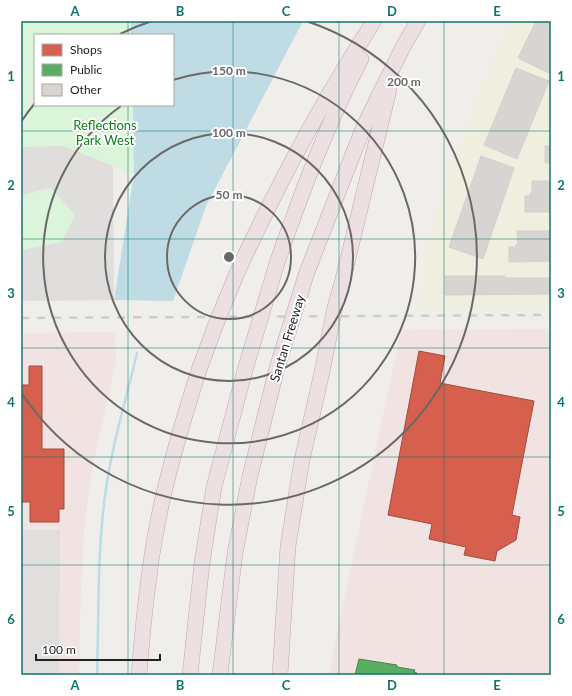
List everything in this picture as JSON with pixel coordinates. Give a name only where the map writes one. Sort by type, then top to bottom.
[{"type":"highway","points":[[139,675],[147,588],[158,522],[177,441],[199,370],[237,273],[256,232],[317,117],[374,21]]},
{"type":"highway","points":[[190,675],[202,563],[214,487],[245,370],[277,263],[293,216],[352,76],[381,21]]},
{"type":"highway","name":"Santan Freeway","points":[[220,675],[235,553],[250,476],[277,368],[306,272],[364,126],[404,45],[418,21]]},
{"type":"highway","points":[[280,675],[288,546],[302,460],[335,307],[389,90],[404,45]]},
{"type":"shaded area","points":[[21,21],[131,21],[131,34],[34,34],[34,106],[133,106],[134,174],[113,166],[114,300],[21,301]]},
{"type":"shaded area","points":[[551,329],[551,675],[330,675],[334,646],[401,330]]},
{"type":"shaded area","points":[[115,332],[116,362],[95,455],[84,533],[79,675],[21,675],[21,333]]},
{"type":"shaded area","points":[[21,530],[60,530],[59,675],[21,675]]},
{"type":"green space","name":"Reflections Park West","points":[[21,21],[131,21],[131,34],[34,34],[34,106],[133,106],[134,174],[63,146],[21,147]]},
{"type":"green space","points":[[512,21],[551,21],[551,309],[420,310],[424,250],[458,149],[494,55]]},
{"type":"green space","points":[[51,188],[75,215],[62,242],[21,250],[21,195]]},
{"type":"water","points":[[131,21],[303,21],[206,206],[173,301],[114,300],[134,174],[133,106],[174,106],[174,34],[131,34]]},
{"type":"building: Shops","points":[[419,351],[445,356],[440,383],[534,401],[512,515],[520,517],[516,540],[497,551],[495,561],[464,555],[466,547],[429,539],[432,524],[388,515]]},
{"type":"building: Shops","points":[[29,366],[42,366],[42,449],[64,449],[64,509],[59,509],[59,522],[30,522],[30,502],[21,502],[21,385],[29,385]]},
{"type":"building: Public","points":[[359,659],[397,665],[397,667],[415,670],[414,672],[417,673],[417,675],[355,675]]},
{"type":"building: Other","points":[[536,21],[551,21],[551,74],[518,58]]},
{"type":"building: Other","points":[[516,68],[549,81],[517,159],[484,145]]},
{"type":"building: Other","points":[[545,146],[551,146],[551,163],[545,163]]},
{"type":"building: Other","points":[[481,156],[514,168],[483,259],[449,247]]},
{"type":"building: Other","points":[[532,181],[551,181],[551,212],[525,212],[525,196],[530,196],[530,193],[532,193]]},
{"type":"building: Other","points":[[517,231],[551,231],[551,261],[509,262],[509,247],[516,247],[516,244],[518,244]]},
{"type":"building: Other","points":[[445,276],[551,278],[551,294],[445,295]]},
{"type":"waterway","points":[[97,675],[99,563],[102,518],[115,442],[137,353]]},
{"type":"railway","points":[[21,318],[551,315]]}]
